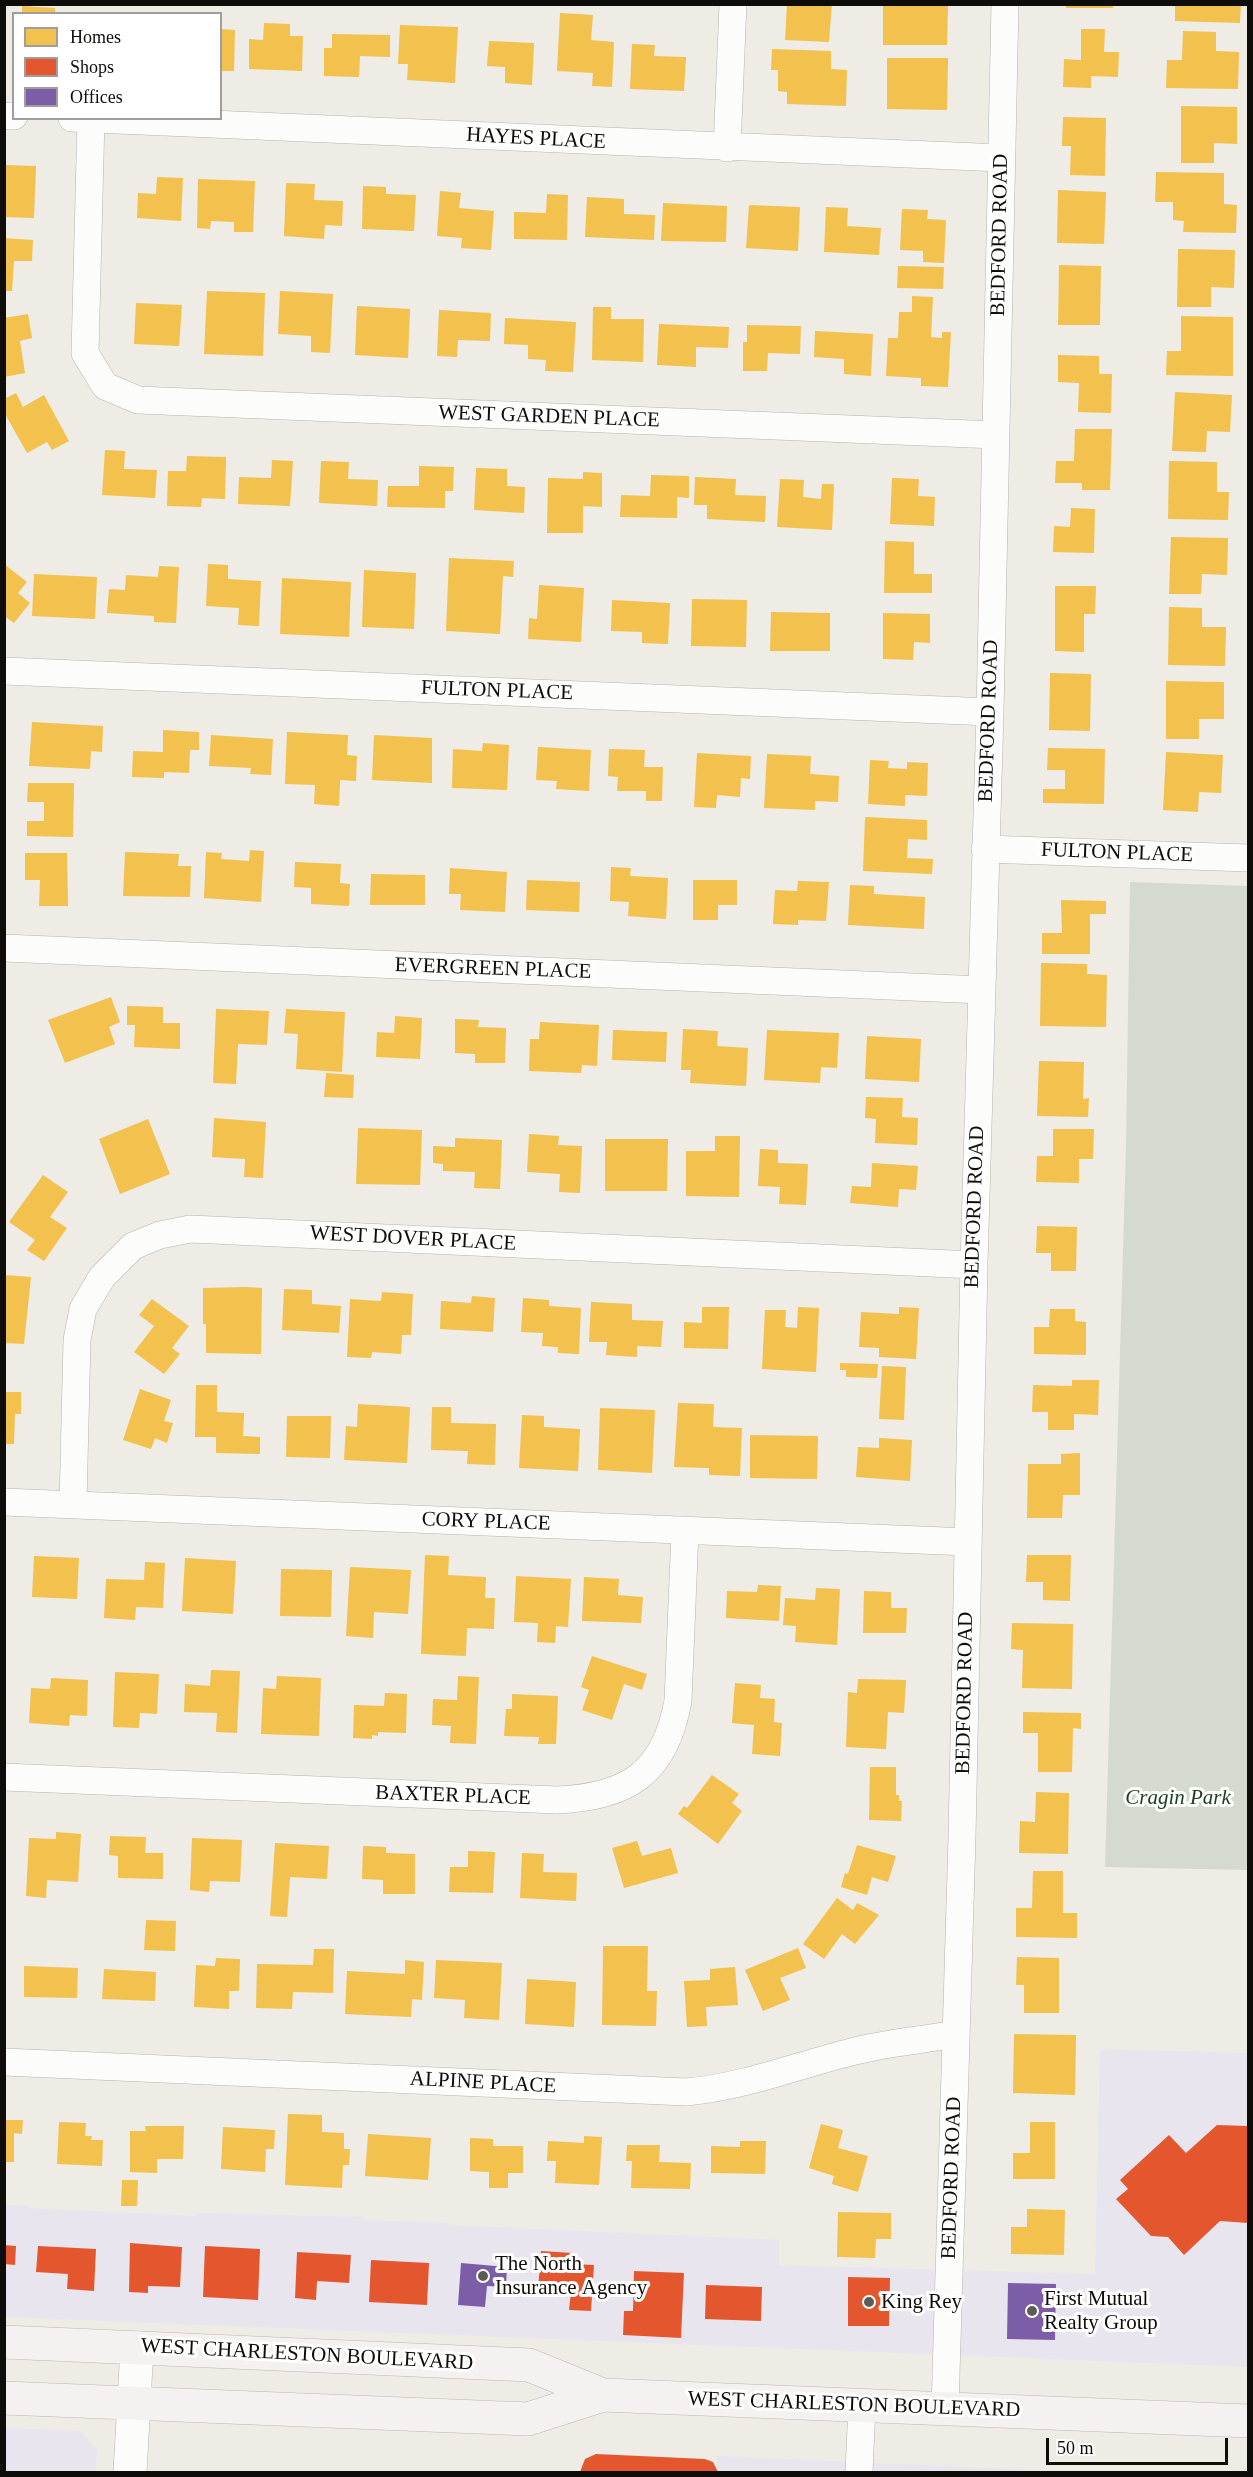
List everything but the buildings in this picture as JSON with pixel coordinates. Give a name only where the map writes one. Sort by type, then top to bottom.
[{"type":"main road","name":"WEST CHARLESTON BOULEVARD","points":[[4,2342],[529,2365],[603,2395],[1248,2421]]},
{"type":"main road","name":"WEST CHARLESTON BOULEVARD","points":[[4,2398],[528,2419],[603,2395]]},
{"type":"street","points":[[727,148],[733,4]]},
{"type":"street","name":"BEDFORD ROAD","points":[[945,2409],[990,712],[1005,4]]},
{"type":"street","name":"WEST GARDEN PLACE","points":[[91,120],[84,353],[105,386],[138,400],[996,435]]},
{"type":"street","name":"HAYES PLACE","points":[[113,120],[1001,158]]},
{"type":"street","name":"FULTON PLACE","points":[[4,671],[990,712]]},
{"type":"street","name":"FULTON PLACE","points":[[985,849],[1248,858]]},
{"type":"street","name":"EVERGREEN PLACE","points":[[4,948],[982,990]]},
{"type":"street","name":"WEST DOVER PLACE","points":[[73,1504],[77,1340],[83,1309],[102,1277],[115,1263],[133,1246],[160,1235],[190,1229],[974,1265]]},
{"type":"street","name":"CORY PLACE","points":[[4,1502],[968,1542]]},
{"type":"street","name":"BAXTER PLACE","points":[[4,1777],[557,1800],[588,1799],[615,1791],[638,1778],[654,1763],[665,1748],[674,1723],[678,1701],[685,1531]]},
{"type":"street","name":"ALPINE PLACE","points":[[4,2062],[686,2092],[714,2090],[854,2051],[956,2034]]},
{"type":"street","points":[[130,2472],[137,2348]]},
{"type":"street","points":[[859,2472],[862,2405]]},
{"type":"shaded area","points":[[1100,2049],[1248,2053],[1248,2367],[5,2317],[5,2205],[195,2216],[196,2213],[363,2217],[363,2220],[447,2223],[447,2225],[779,2240],[779,2265],[1095,2274]]},
{"type":"shaded area","points":[[5,2428],[80,2431],[97,2450],[96,2472],[5,2472]]},
{"type":"shaded area","points":[[596,2454],[705,2459],[713,2462],[717,2470],[717,2456],[1077,2472],[580,2472],[585,2459]]},
{"type":"green space","name":"Cragin Park","points":[[1130,882],[1248,886],[1248,1870],[1105,1867],[1126,1148]]},
{"type":"place","name":"The North Insurance Agency","points":[[483,2276]]},
{"type":"place","name":"King Rey","points":[[869,2302]]},
{"type":"place","name":"First Mutual Realty Group","points":[[1032,2311]]}]
